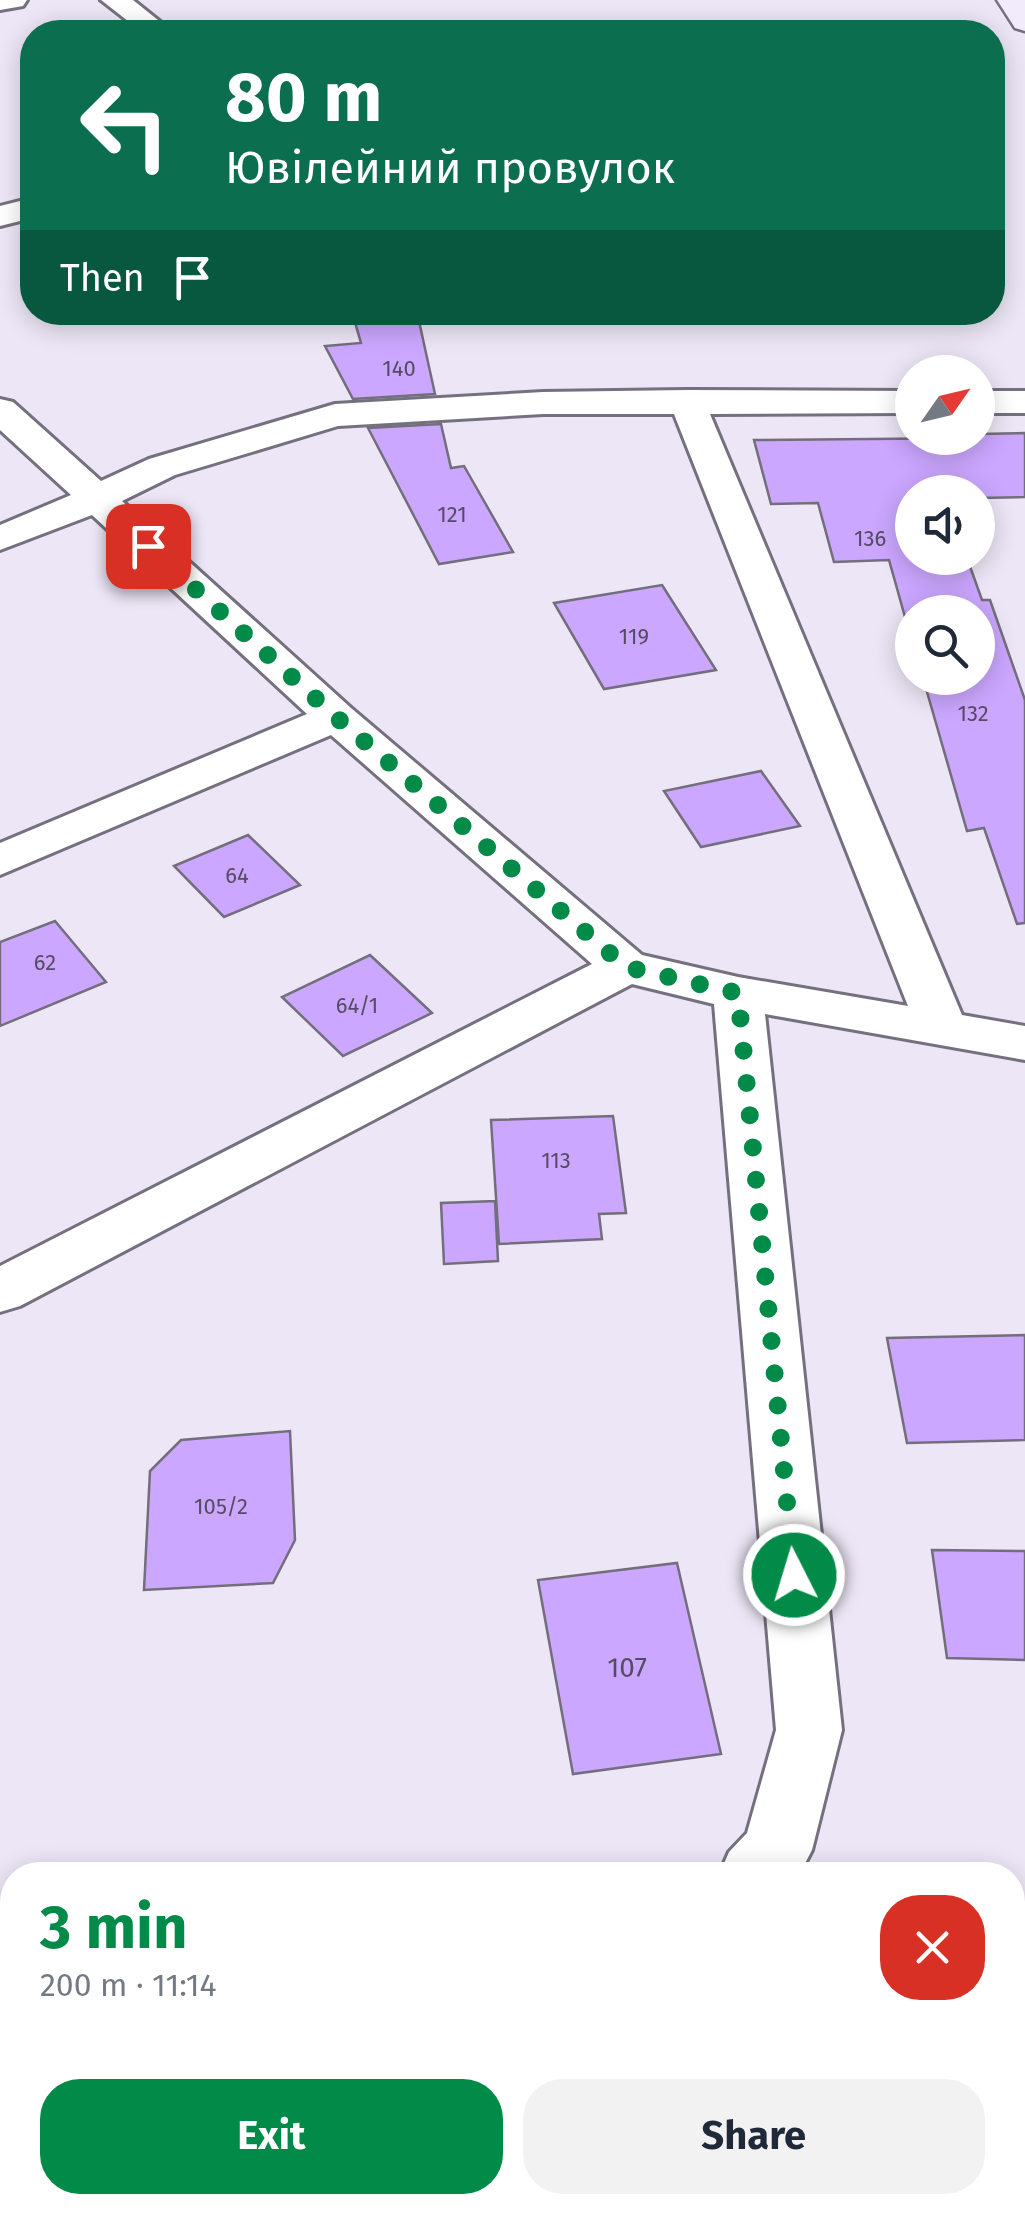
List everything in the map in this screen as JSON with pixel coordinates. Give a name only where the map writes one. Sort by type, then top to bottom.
[{"type":"main road","points":[[1011,0],[1025,22]]},
{"type":"street","points":[[0,2],[13,0]]},
{"type":"street","points":[[115,0],[142,20]]},
{"type":"street","points":[[687,402],[942,1027]]},
{"type":"street","points":[[0,538],[50,520],[162,467],[335,415],[543,403],[895,402]]},
{"type":"street","points":[[995,402],[1025,402]]},
{"type":"street","points":[[0,410],[336,717],[626,967],[738,993],[1025,1043]]},
{"type":"street","points":[[0,860],[336,717]]},
{"type":"street","points":[[0,1292],[626,967]]},
{"type":"street","points":[[738,993],[809,1730],[777,1850],[766,1862]]},
{"type":"building","points":[[356,325],[420,325],[435,394],[353,399],[325,346],[361,343]]},
{"type":"building","points":[[441,424],[451,468],[464,466],[513,552],[439,564],[368,428]]},
{"type":"building","points":[[1025,433],[1025,497],[995,498],[995,475],[895,475],[895,575],[973,575],[980,595],[899,595],[889,560],[834,562],[818,503],[771,504],[754,440],[895,439],[895,455],[995,455],[995,434]]},
{"type":"building","points":[[662,585],[716,670],[604,689],[554,603]]},
{"type":"building","points":[[995,614],[1025,700],[1025,923],[1017,924],[984,828],[967,831],[928,695],[995,695]]},
{"type":"building","points":[[761,771],[800,826],[701,847],[664,791]]},
{"type":"building","points":[[248,835],[300,885],[224,917],[174,866]]},
{"type":"building","points":[[55,921],[106,982],[0,1026],[0,942]]},
{"type":"building","points":[[370,955],[432,1013],[343,1056],[282,997]]},
{"type":"building","points":[[613,1116],[626,1213],[599,1214],[602,1239],[499,1244],[491,1120]]},
{"type":"building","points":[[495,1201],[498,1261],[444,1264],[441,1203]]},
{"type":"building","points":[[1025,1335],[1025,1440],[907,1443],[887,1338]]},
{"type":"building","points":[[290,1431],[295,1540],[273,1583],[144,1590],[150,1471],[181,1440]]},
{"type":"building","points":[[932,1550],[1025,1551],[1025,1660],[947,1658]]},
{"type":"building","points":[[677,1563],[721,1754],[573,1774],[538,1580]]},
{"type":"route","points":[[148,546],[336,717],[626,967],[738,993],[794,1575]]}]
